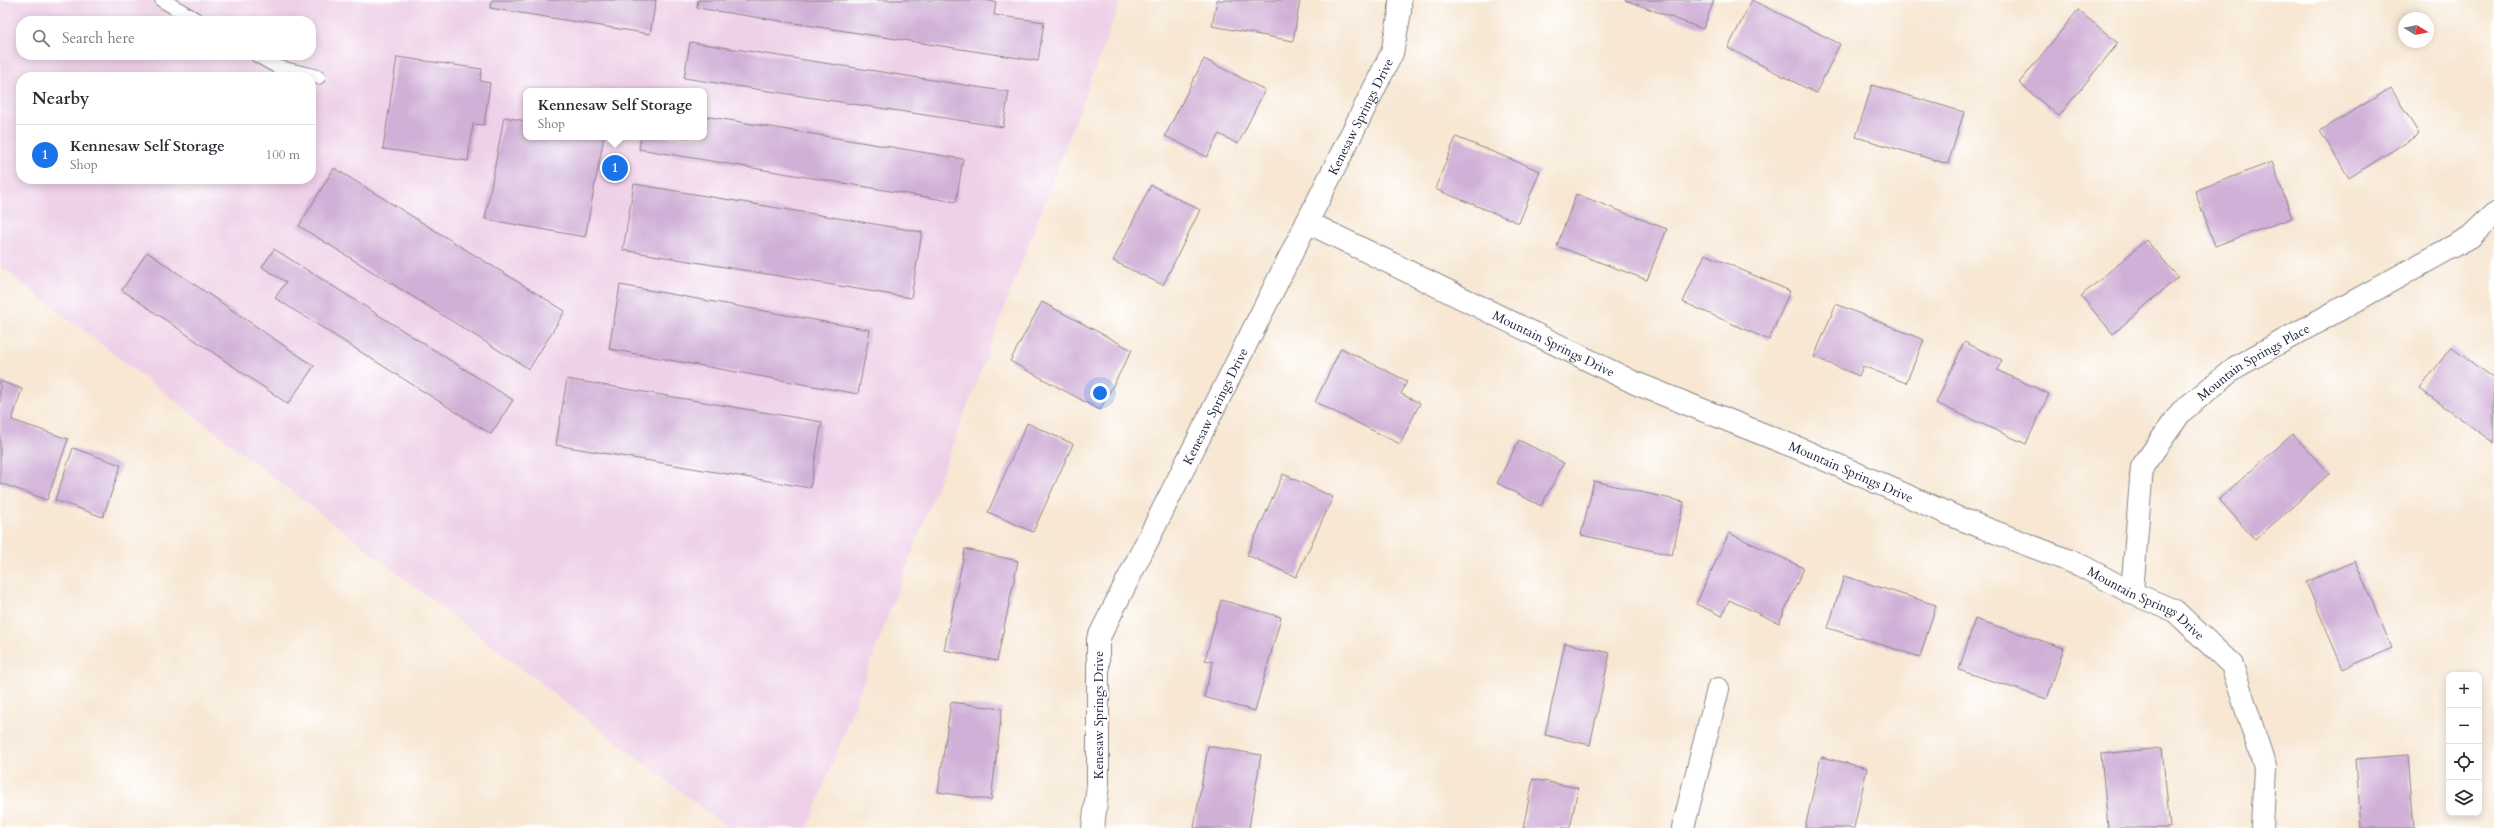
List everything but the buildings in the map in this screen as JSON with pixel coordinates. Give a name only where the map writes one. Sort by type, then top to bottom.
[{"type":"street","name":"Kenesaw Springs Drive","points":[[1093,828],[1098,784],[1098,639],[1392,53],[1400,12],[1400,0]]},
{"type":"street","name":"Mountain Springs Place","points":[[2132,594],[2142,467],[2181,412],[2236,367],[2470,237],[2494,214]]},
{"type":"street","name":"Mountain Springs Drive","points":[[1307,222],[1636,383],[1805,451],[1956,518],[2080,565],[2132,594],[2175,611],[2232,665],[2265,767],[2262,828]]},
{"type":"street","points":[[1683,828],[1718,689]]},
{"type":"lane","points":[[162,0],[189,16]]},
{"type":"lane","points":[[266,60],[280,68],[297,72]]},
{"type":"shaded area","points":[[0,0],[1121,0],[808,828],[728,828],[0,266]]},
{"type":"place","name":"Kennesaw Self Storage","points":[[615,168]]}]
